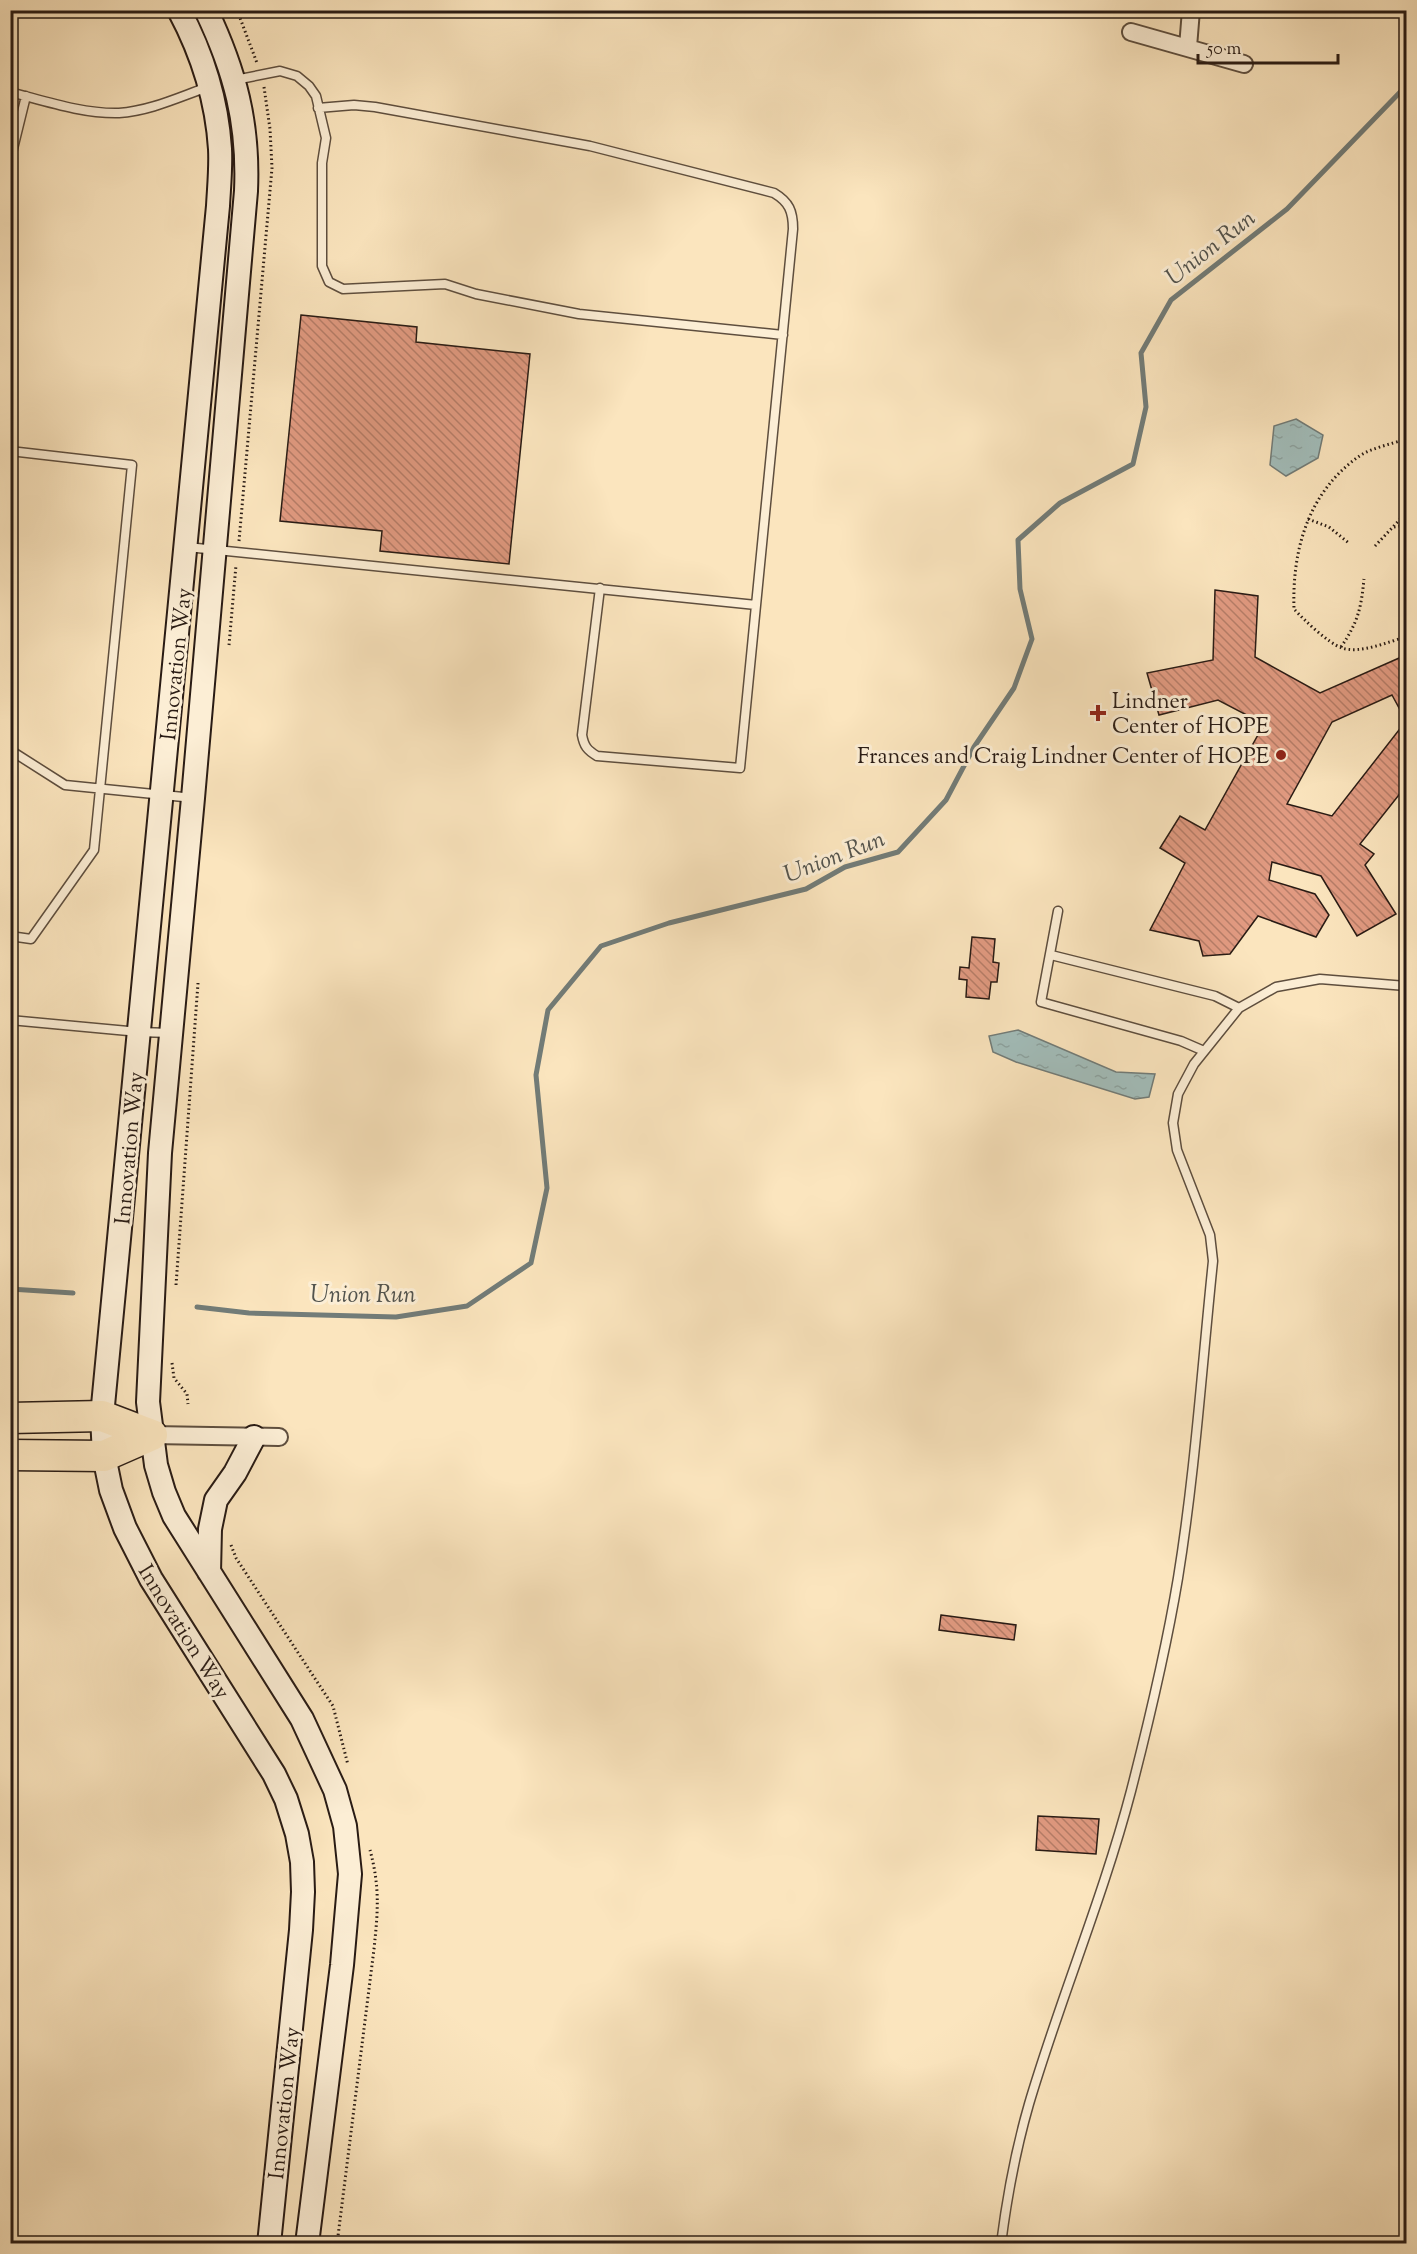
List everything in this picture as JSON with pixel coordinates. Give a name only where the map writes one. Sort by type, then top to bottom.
[{"type":"highway","points":[[10,1419],[102,1416],[152,1435]]},
{"type":"highway","points":[[10,1455],[104,1456],[152,1435]]},
{"type":"main road","name":"Innovation Way","points":[[179,10],[204,68],[222,84],[244,121],[247,181],[216,549],[160,1153],[148,1402],[156,1465],[174,1516],[302,1719],[335,1790],[348,1847],[350,1874],[342,1965],[307,2244]]},
{"type":"main road","name":"Innovation Way","points":[[206,10],[221,41],[222,84],[215,108],[220,150],[218,206],[102,1416],[104,1456],[111,1490],[124,1528],[151,1579],[274,1774],[286,1799],[297,1834],[302,1863],[301,1930],[269,2244]]},
{"type":"main road","points":[[209,1572],[210,1529],[216,1500],[235,1473],[254,1437]]},
{"type":"street","points":[[1188,47],[1191,10]]},
{"type":"street","points":[[1131,32],[1244,64]]},
{"type":"street","points":[[152,1435],[279,1437]]},
{"type":"lane","points":[[10,92],[90,111],[120,112],[154,107],[222,84],[280,71],[297,76],[309,86],[316,96],[326,138],[322,163],[322,266],[329,282],[343,289],[445,284],[476,294],[579,314],[783,334]]},
{"type":"lane","points":[[10,161],[27,96]]},
{"type":"lane","points":[[318,108],[354,105],[375,107],[559,139],[774,193],[784,199],[793,216],[740,768],[597,756],[589,752],[583,744],[582,735],[600,588]]},
{"type":"lane","points":[[10,451],[132,465],[94,850],[31,939],[10,936]]},
{"type":"lane","points":[[186,547],[756,605]]},
{"type":"lane","points":[[10,750],[65,785],[193,798]]},
{"type":"lane","points":[[1058,911],[1041,1002],[1181,1041],[1204,1051]]},
{"type":"lane","points":[[1051,955],[1215,996],[1239,1008]]},
{"type":"lane","points":[[1001,2244],[1029,2106],[1109,1870],[1131,1791],[1166,1646],[1178,1577],[1189,1497],[1214,1261],[1210,1235],[1177,1150],[1173,1123],[1178,1094],[1194,1064],[1239,1008],[1276,987],[1320,979],[1407,986]]},
{"type":"lane","points":[[10,1020],[171,1033]]},
{"type":"path","points":[[1407,440],[1360,455],[1332,481],[1308,518],[1296,557],[1293,581],[1294,609],[1309,625],[1341,647],[1359,649],[1407,637]]},
{"type":"path","points":[[1375,546],[1407,513]]},
{"type":"path","points":[[1308,518],[1329,526],[1350,544]]},
{"type":"path","points":[[1392,527],[1407,525]]},
{"type":"path","points":[[1341,647],[1355,626],[1362,600],[1364,579]]},
{"type":"water","points":[[1296,419],[1323,435],[1318,458],[1286,476],[1270,465],[1274,426]]},
{"type":"water","points":[[1018,1030],[1116,1072],[1155,1074],[1149,1097],[1135,1099],[1016,1062],[993,1052],[989,1036]]},
{"type":"building","points":[[301,315],[417,327],[416,342],[530,354],[509,564],[380,551],[382,531],[280,521]]},
{"type":"building","name":"Frances and Craig Lindner Center of HOPE","points":[[1215,590],[1258,596],[1255,657],[1320,693],[1406,655],[1406,721],[1406,786],[1360,844],[1374,854],[1365,865],[1396,914],[1357,936],[1321,876],[1272,862],[1269,880],[1315,894],[1329,915],[1316,937],[1258,916],[1230,954],[1203,956],[1199,941],[1150,930],[1185,863],[1160,848],[1180,816],[1205,830],[1264,724],[1218,700],[1159,715],[1147,673],[1213,660]],"holes":[[[1392,695],[1406,721],[1332,816],[1287,804],[1332,722]]]},
{"type":"building","points":[[972,937],[995,939],[993,962],[999,963],[997,982],[991,982],[989,999],[966,997],[967,980],[959,979],[960,967],[969,968]]},
{"type":"building","points":[[941,1615],[1016,1625],[1014,1640],[939,1630]]},
{"type":"building","points":[[1038,1816],[1099,1819],[1096,1854],[1036,1850]]},
{"type":"waterway","name":"Union Run","points":[[197,1307],[249,1313],[396,1317],[467,1306],[531,1263],[547,1188],[536,1075],[548,1010],[601,946],[669,923],[806,889],[845,867],[898,852],[946,800],[974,747],[1014,688],[1032,639],[1020,589],[1018,540],[1060,503],[1133,464],[1146,407],[1141,353],[1171,300],[1287,209],[1406,86]]},
{"type":"waterway","name":"Union Run","points":[[10,1289],[73,1293]]},
{"type":"place","name":"Lindner Center of HOPE","points":[[1098,713]]},
{"type":"place","name":"Frances and Craig Lindner Center of HOPE","points":[[1281,755]]}]
